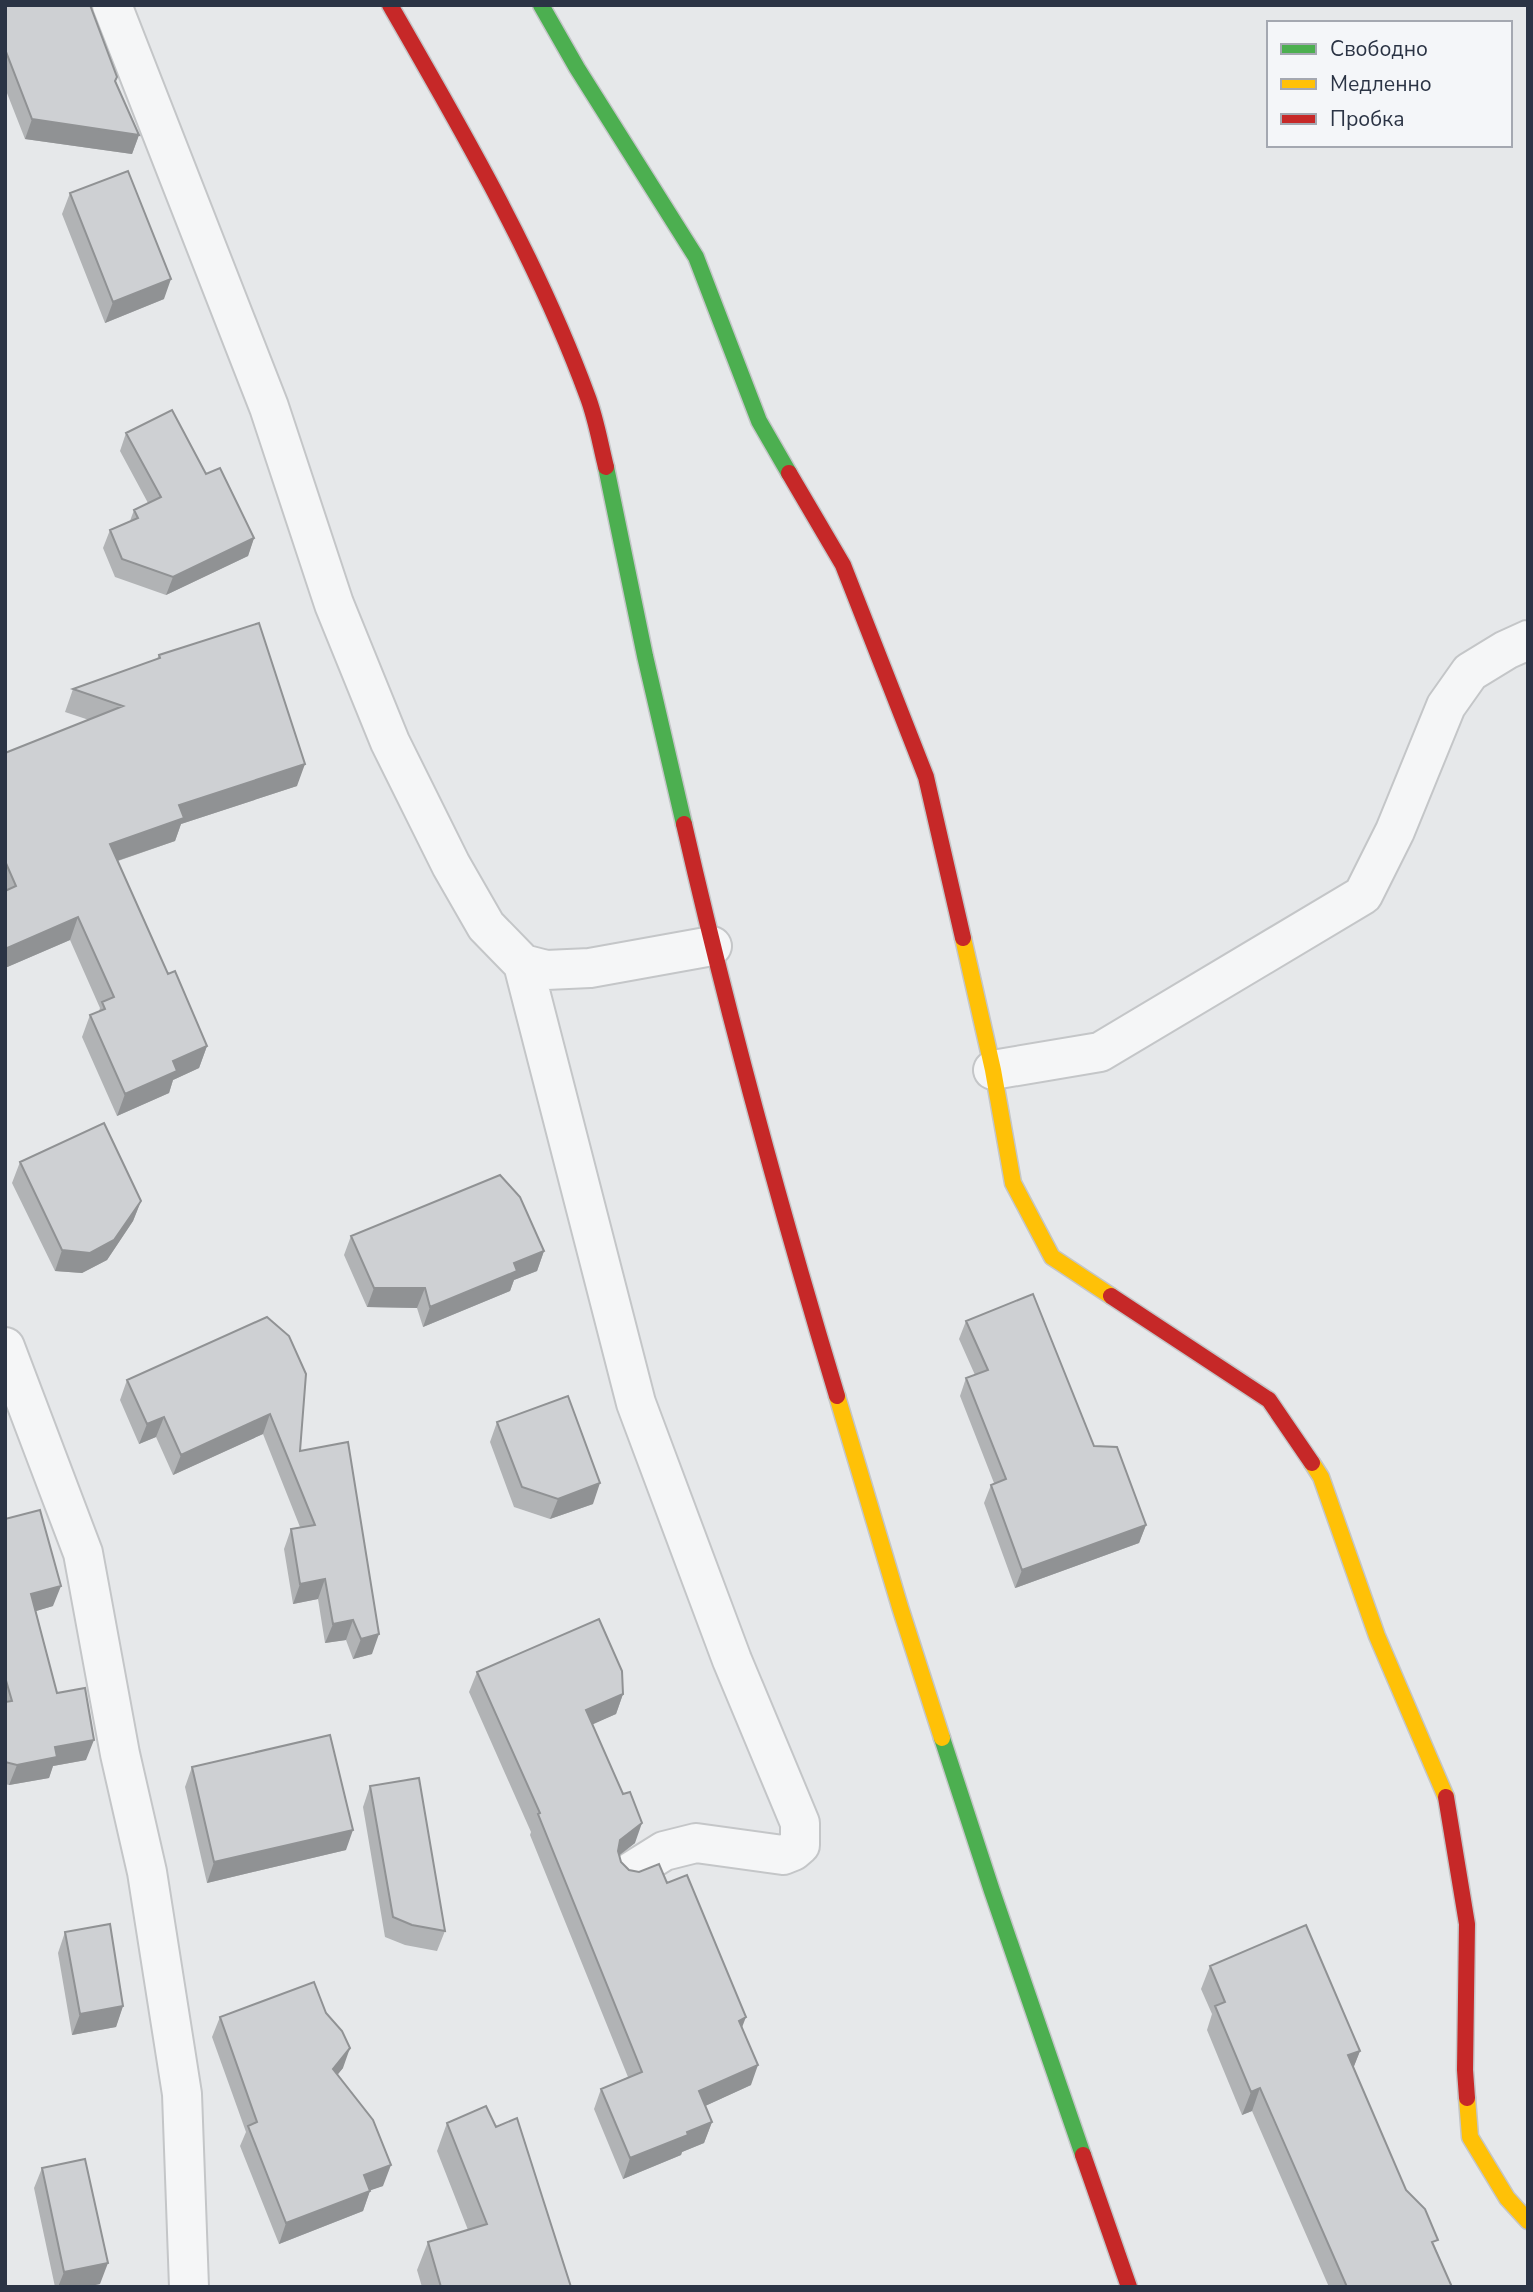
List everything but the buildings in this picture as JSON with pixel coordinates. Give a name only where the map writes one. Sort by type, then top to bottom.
[{"type":"street","points":[[112,5],[269,407],[334,604],[390,742],[451,865],[486,926],[523,964],[636,1403],[732,1660],[800,1823],[800,1845],[793,1852],[783,1855],[696,1843],[664,1852],[632,1871]]},
{"type":"street","points":[[390,5],[450,109],[548,299],[588,397],[611,484],[645,656],[712,946],[768,1161],[900,1607],[992,1891],[1129,2287]]},
{"type":"street","points":[[541,5],[584,80],[696,257],[759,421],[843,565],[926,777],[993,1070],[1013,1183],[1052,1257],[1269,1400],[1321,1477],[1377,1636],[1446,1797],[1467,1924],[1465,2070],[1471,2137],[1507,2198],[1528,2221]]},
{"type":"street","points":[[993,1070],[1100,1052],[1363,895],[1395,831],[1446,706],[1470,672],[1528,640]]},
{"type":"street","points":[[523,964],[546,970],[590,968],[712,946]]},
{"type":"street","points":[[5,1347],[83,1553],[120,1754],[148,1872],[182,2094],[189,2287]]},
{"type":"traffic: fast","points":[[541,5],[577,68],[696,257],[759,421],[789,473]]},
{"type":"traffic: fast","points":[[606,467],[645,656],[684,824]]},
{"type":"traffic: fast","points":[[942,1738],[1083,2155]]},
{"type":"traffic: slow","points":[[963,938],[993,1070],[1013,1183],[1052,1257],[1111,1296]]},
{"type":"traffic: slow","points":[[837,1396],[942,1738]]},
{"type":"traffic: slow","points":[[1312,1463],[1321,1477],[1377,1636],[1446,1797]]},
{"type":"traffic: slow","points":[[1467,2098],[1470,2137],[1507,2198],[1528,2221]]},
{"type":"traffic: jam","points":[[390,5],[471,147],[545,294],[590,404],[606,467]]},
{"type":"traffic: jam","points":[[789,473],[843,565],[926,777],[963,938]]},
{"type":"traffic: jam","points":[[684,824],[756,1111],[837,1396]]},
{"type":"traffic: jam","points":[[1111,1296],[1269,1400],[1312,1463]]},
{"type":"traffic: jam","points":[[1446,1797],[1467,1924],[1467,2098]]},
{"type":"traffic: jam","points":[[1083,2155],[1129,2287]]}]
